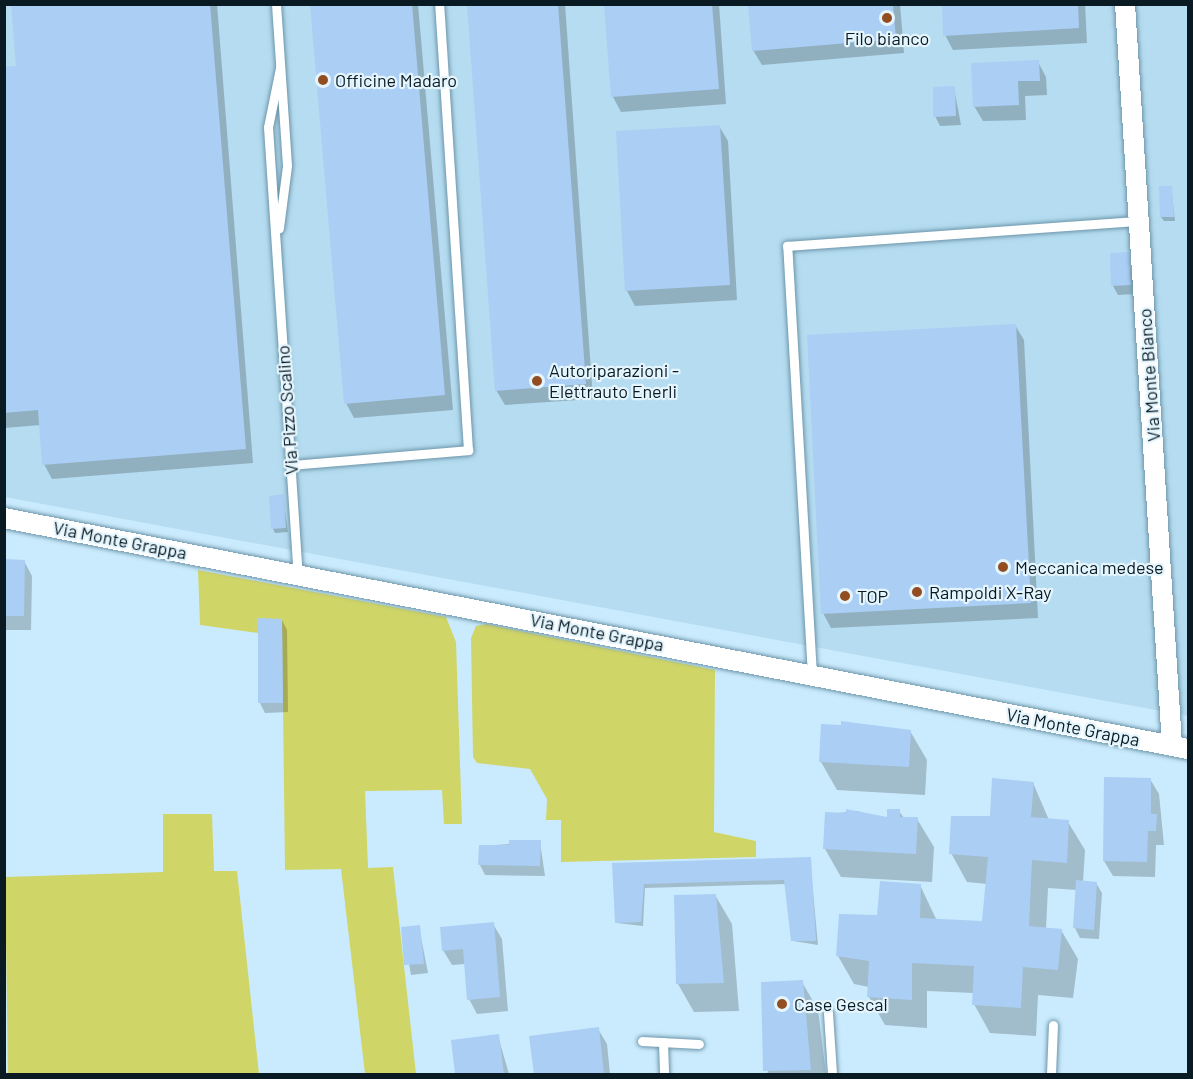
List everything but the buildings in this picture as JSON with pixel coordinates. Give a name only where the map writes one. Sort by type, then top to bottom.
[{"type":"street","name":"Via Monte Bianco","points":[[1125,4],[1139,221],[1180,747]]},
{"type":"street","name":"Via Monte Grappa","points":[[4,518],[1180,747]]},
{"type":"lane","name":"Via Pizzo Scalino","points":[[276,4],[287,166],[276,245]]},
{"type":"lane","points":[[291,465],[468,450],[439,4]]},
{"type":"lane","name":"Via Pizzo Scalino","points":[[280,68],[268,127],[297,574]]},
{"type":"lane","points":[[812,675],[787,246],[1139,221]]},
{"type":"lane","points":[[828,1013],[832,1074]]},
{"type":"lane","points":[[1051,1074],[1053,1025]]},
{"type":"lane","points":[[642,1041],[699,1044]]},
{"type":"lane","points":[[663,1042],[664,1074]]},
{"type":"shaded area","points":[[4,5],[1188,5],[1188,716],[5,497]]},
{"type":"green space","points":[[198,570],[446,617],[456,642],[462,824],[444,824],[442,790],[365,791],[368,868],[393,867],[416,1074],[365,1074],[341,869],[285,870],[282,619],[258,619],[258,633],[200,625]]},
{"type":"green space","points":[[486,624],[715,670],[714,832],[756,841],[756,857],[561,862],[561,820],[546,820],[547,799],[530,769],[477,763],[473,757],[471,638],[476,626]]},
{"type":"green space","points":[[163,814],[212,814],[214,871],[237,871],[259,1074],[8,1074],[5,877],[163,872]]},
{"type":"place","name":"Filo bianco","points":[[887,18]]},
{"type":"place","name":"Officine Madaro","points":[[323,80]]},
{"type":"place","name":"Autoriparazioni - Elettrauto Enerli","points":[[537,381]]},
{"type":"place","name":"Meccanica medese","points":[[1003,567]]},
{"type":"place","name":"Rampoldi X-Ray","points":[[917,592]]},
{"type":"place","name":"TOP","points":[[845,596]]},
{"type":"place","name":"Case Gescal","points":[[782,1004]]}]
